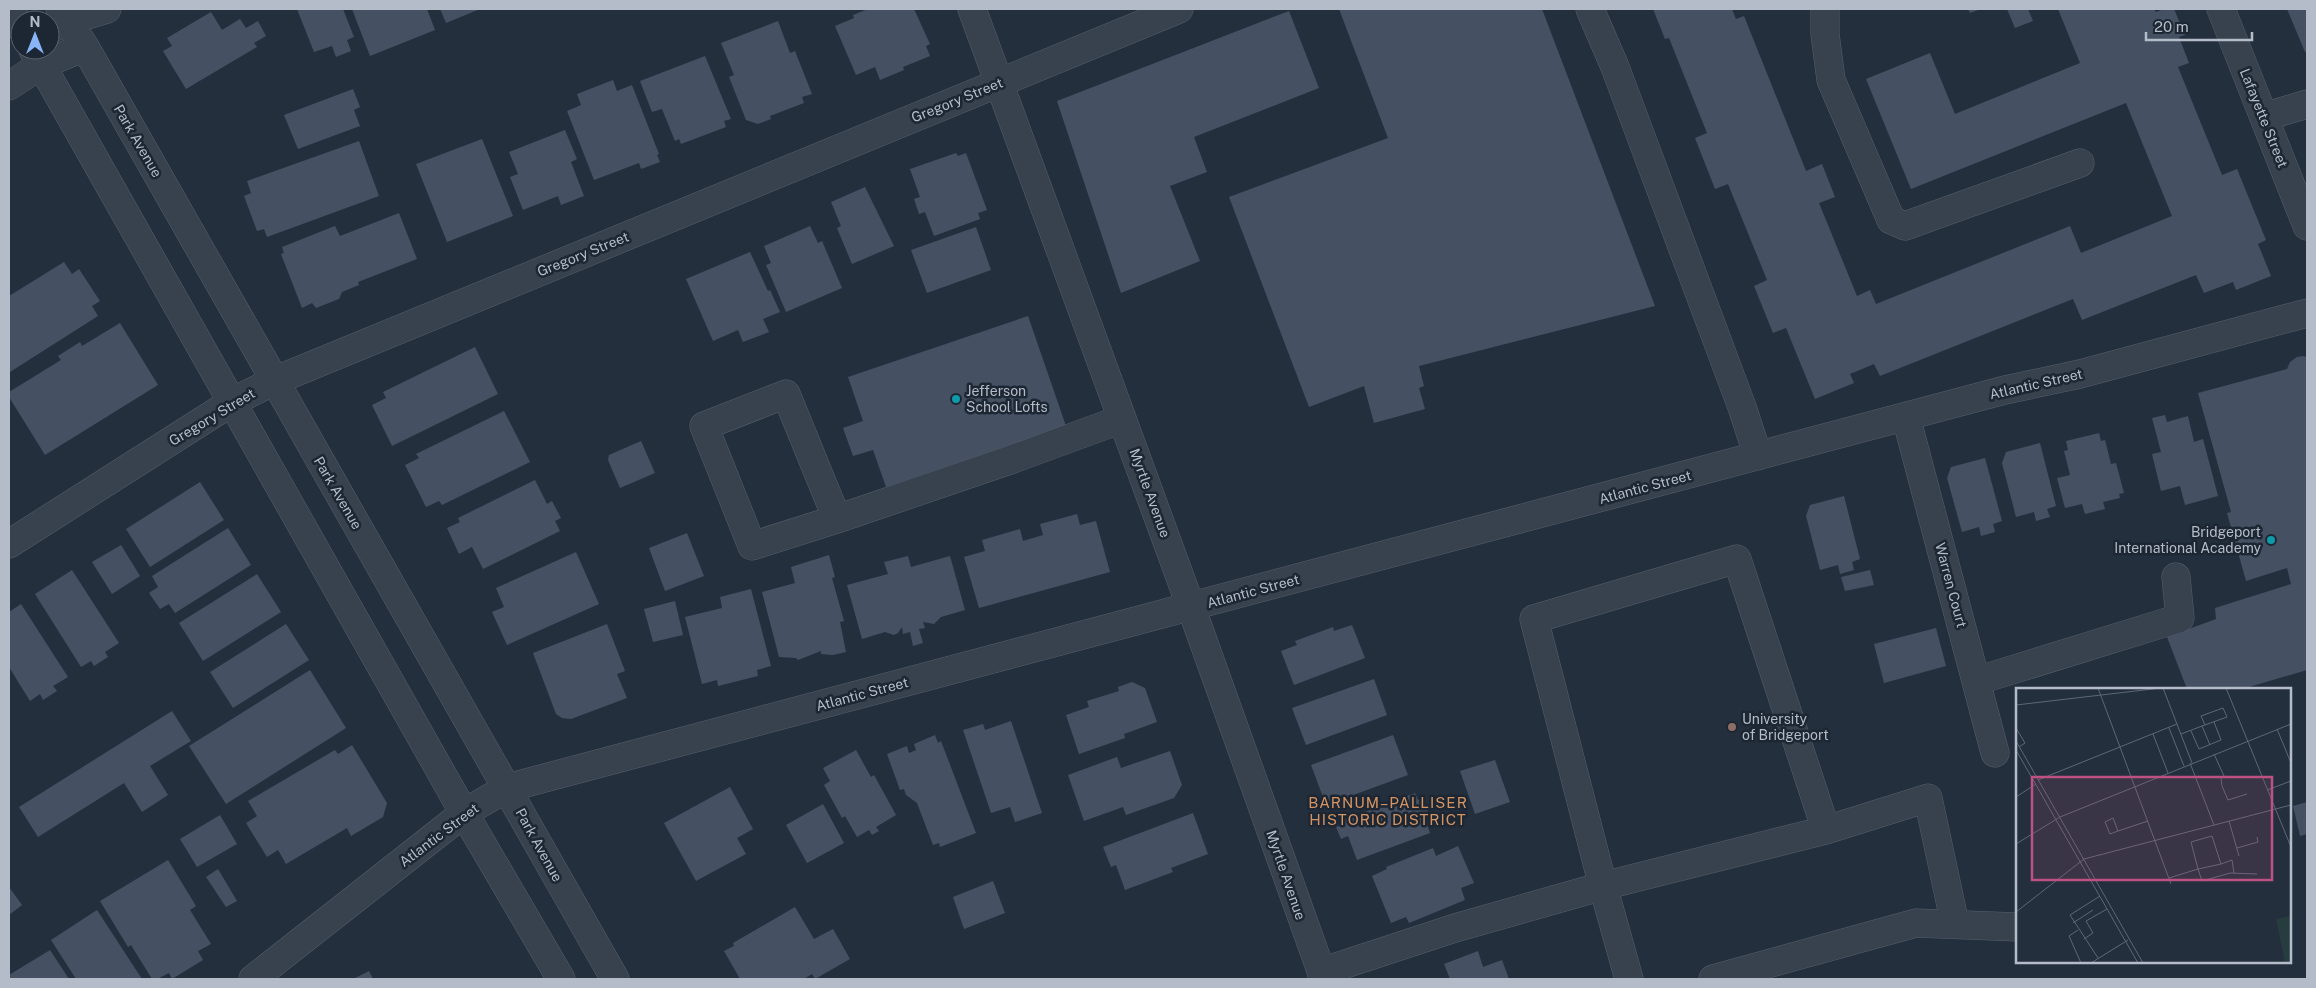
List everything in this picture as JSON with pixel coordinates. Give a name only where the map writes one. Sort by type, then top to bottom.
[{"type":"street","points":[[60,20],[107,9]]},
{"type":"street","name":"Myrtle Avenue","points":[[972,9],[1191,607],[1322,976]]},
{"type":"street","name":"Gregory Street","points":[[9,544],[232,402],[274,381],[1179,9]]},
{"type":"street","points":[[1590,9],[1615,67],[1742,407],[1758,456]]},
{"type":"street","points":[[1825,9],[1825,34],[1831,80],[1891,220],[1905,226],[2080,163]]},
{"type":"street","name":"Lafayette Street","points":[[2221,9],[2307,226]]},
{"type":"street","name":"Park Avenue","points":[[60,21],[84,47],[615,979]]},
{"type":"street","points":[[60,53],[84,47]]},
{"type":"street","points":[[9,86],[35,60]]},
{"type":"street","points":[[38,60],[464,813],[560,979]]},
{"type":"street","points":[[2264,117],[2307,104]]},
{"type":"street","name":"Atlantic Street","points":[[253,979],[464,813],[507,788],[2005,390],[2080,374],[2307,313]]},
{"type":"street","points":[[837,519],[786,394],[704,426],[752,546],[837,519],[1013,459],[1122,419]]},
{"type":"street","name":"Warren Court","points":[[1906,417],[1994,753]]},
{"type":"street","points":[[1629,979],[1534,619],[1737,559],[1826,830]]},
{"type":"street","points":[[1976,681],[2180,618],[2176,576]]},
{"type":"street","points":[[1322,976],[1455,928],[1603,886],[1826,830],[1928,798],[1955,924]]},
{"type":"street","points":[[1713,979],[1916,923],[2016,927]]},
{"type":"building","points":[[297,9],[343,9],[354,37],[347,40],[351,51],[336,57],[332,46],[314,52]]},
{"type":"building","points":[[352,9],[427,9],[435,30],[370,56]]},
{"type":"building","points":[[440,9],[480,9],[446,23]]},
{"type":"building","points":[[868,9],[914,9],[930,44],[926,46],[930,56],[903,67],[904,70],[880,80],[875,67],[856,75],[835,26],[854,18],[853,15]]},
{"type":"building","points":[[1339,9],[1542,9],[1655,306],[1419,366],[1424,386],[1419,388],[1425,409],[1374,423],[1364,386],[1309,407],[1229,197],[1388,138]]},
{"type":"building","points":[[1653,9],[1732,9],[1736,19],[1744,16],[1806,171],[1822,164],[1835,197],[1819,203],[1857,296],[1870,290],[1876,304],[2070,226],[2081,253],[2172,216],[2126,103],[1911,189],[1866,79],[1930,53],[1955,114],[2080,63],[2058,9],[2154,9],[2156,12],[2164,9],[2174,9],[2185,35],[2179,37],[2189,63],[2178,67],[2222,175],[2237,169],[2266,240],[2258,244],[2271,276],[2236,290],[2233,282],[2204,293],[2196,275],[2082,320],[2073,299],[1880,376],[1874,364],[1850,374],[1854,383],[1815,399],[1786,328],[1773,333],[1754,286],[1767,280],[1728,184],[1715,189],[1695,138],[1707,133],[1669,38],[1665,39]]},
{"type":"building","points":[[1968,9],[1981,9],[1970,13]]},
{"type":"building","points":[[2007,9],[2028,9],[2033,21],[2015,28]]},
{"type":"building","points":[[2287,9],[2307,9],[2307,51],[2305,52]]},
{"type":"building","points":[[1289,11],[1319,88],[1194,137],[1207,172],[1170,186],[1200,261],[1121,293],[1057,101]]},
{"type":"building","points":[[211,12],[222,30],[240,19],[246,28],[258,21],[266,36],[254,43],[257,47],[186,89],[163,51],[172,46],[167,38]]},
{"type":"building","points":[[778,21],[790,53],[795,51],[812,94],[802,97],[804,103],[770,116],[771,119],[758,124],[746,120],[729,77],[734,75],[721,43]]},
{"type":"building","points":[[705,56],[731,119],[724,121],[726,127],[681,144],[679,139],[675,141],[662,109],[652,112],[640,81]]},
{"type":"building","points":[[613,80],[617,91],[632,85],[659,154],[657,155],[660,162],[641,169],[639,163],[594,180],[567,111],[581,105],[577,94]]},
{"type":"building","points":[[353,89],[360,107],[354,110],[360,126],[298,149],[284,115]]},
{"type":"building","points":[[565,130],[577,159],[571,162],[584,196],[561,205],[558,196],[523,210],[510,177],[518,174],[509,152]]},
{"type":"building","points":[[482,139],[513,216],[447,242],[416,164]]},
{"type":"building","points":[[359,141],[379,196],[267,237],[264,229],[257,231],[244,196],[251,193],[247,181]]},
{"type":"building","points":[[956,153],[958,156],[966,153],[987,210],[978,213],[980,219],[934,236],[925,212],[919,214],[914,199],[920,197],[910,169]]},
{"type":"building","points":[[865,187],[894,246],[852,264],[837,228],[841,226],[831,202]]},
{"type":"building","points":[[399,213],[417,259],[358,282],[359,285],[342,292],[339,299],[316,308],[312,303],[302,308],[281,254],[284,253],[282,247],[335,226],[340,236]]},
{"type":"building","points":[[810,226],[818,243],[822,241],[842,288],[786,312],[766,265],[771,263],[764,246]]},
{"type":"building","points":[[976,227],[991,270],[927,293],[911,250]]},
{"type":"building","points":[[750,252],[780,312],[763,319],[769,332],[743,342],[738,330],[713,341],[686,279]]},
{"type":"building","points":[[64,262],[72,274],[79,269],[100,301],[92,306],[98,316],[10,372],[9,296]]},
{"type":"building","name":"Jefferson School Lofts","points":[[1028,316],[1066,426],[886,487],[873,450],[853,456],[843,428],[863,421],[848,377]]},
{"type":"building","points":[[120,323],[158,385],[45,455],[9,397],[9,392],[61,360],[58,356],[80,342],[82,346]]},
{"type":"building","points":[[475,347],[498,394],[392,446],[372,405],[386,398],[383,392]]},
{"type":"building","name":"Bridgeport International Academy","points":[[2297,357],[2307,357],[2307,670],[2245,688],[2187,688],[2167,637],[2216,619],[2215,608],[2291,584],[2287,568],[2246,581],[2227,513],[2231,512],[2198,393],[2287,369],[2290,362]]},
{"type":"building","points":[[504,411],[530,462],[442,505],[439,501],[426,507],[405,465],[419,458],[416,454]]},
{"type":"building","points":[[2165,415],[2167,422],[2188,416],[2194,442],[2203,439],[2218,496],[2185,505],[2180,486],[2161,491],[2152,454],[2161,452],[2152,418]]},
{"type":"building","points":[[2099,433],[2101,441],[2105,440],[2111,464],[2116,463],[2124,493],[2119,494],[2120,498],[2103,502],[2105,509],[2085,514],[2082,504],[2065,508],[2057,478],[2070,475],[2064,451],[2068,450],[2066,441]]},
{"type":"building","points":[[641,441],[655,473],[620,488],[608,460],[609,455]]},
{"type":"building","points":[[2040,443],[2056,506],[2047,509],[2050,517],[2036,521],[2034,512],[2016,517],[2002,463],[2006,452]]},
{"type":"building","points":[[1985,458],[2002,521],[1993,524],[1995,532],[1981,536],[1979,527],[1962,532],[1947,478],[1951,467]]},
{"type":"building","points":[[535,480],[547,504],[552,501],[561,518],[555,521],[560,531],[483,569],[472,547],[459,554],[447,528],[460,522],[458,518]]},
{"type":"building","points":[[200,482],[224,520],[150,567],[126,529]]},
{"type":"building","points":[[1844,496],[1860,559],[1852,562],[1854,570],[1840,574],[1838,565],[1820,570],[1806,516],[1810,505]]},
{"type":"building","points":[[1077,514],[1080,525],[1096,521],[1110,572],[979,608],[964,557],[985,551],[982,540],[1020,529],[1023,541],[1043,535],[1040,524]]},
{"type":"building","points":[[228,528],[251,565],[175,613],[169,604],[160,609],[149,593],[158,587],[152,576]]},
{"type":"building","points":[[687,533],[704,576],[665,591],[649,548]]},
{"type":"building","points":[[121,545],[140,576],[112,594],[92,562]]},
{"type":"building","points":[[576,552],[599,604],[507,645],[492,612],[504,607],[496,588]]},
{"type":"building","points":[[829,555],[835,577],[832,578],[844,621],[840,622],[846,652],[833,655],[821,654],[821,651],[798,660],[796,658],[779,657],[762,592],[795,583],[791,567]]},
{"type":"building","points":[[908,556],[911,567],[950,556],[965,610],[941,617],[934,624],[923,622],[925,628],[919,629],[923,643],[913,646],[910,632],[903,634],[902,627],[894,635],[885,632],[862,639],[847,585],[888,574],[884,562]]},
{"type":"building","points":[[72,570],[119,643],[105,652],[108,657],[94,666],[91,661],[81,667],[35,594]]},
{"type":"building","points":[[1870,570],[1874,585],[1845,591],[1841,577]]},
{"type":"building","points":[[257,574],[281,612],[203,661],[179,623]]},
{"type":"building","points":[[751,589],[771,666],[757,670],[758,676],[718,686],[717,680],[702,684],[685,617],[722,608],[720,597]]},
{"type":"building","points":[[675,601],[683,635],[653,642],[644,609]]},
{"type":"building","points":[[21,604],[68,677],[53,686],[57,691],[43,700],[40,694],[30,701],[9,667],[9,612]]},
{"type":"building","points":[[286,624],[309,660],[233,708],[210,672]]},
{"type":"building","points":[[607,624],[625,671],[617,674],[627,698],[571,719],[562,718],[556,714],[533,653]]},
{"type":"building","points":[[1352,625],[1365,658],[1294,685],[1281,651],[1297,645],[1295,641],[1333,627],[1334,631]]},
{"type":"building","points":[[1936,628],[1946,666],[1884,683],[1874,644]]},
{"type":"building","points":[[310,670],[346,728],[226,804],[189,746]]},
{"type":"building","points":[[1374,679],[1387,715],[1306,745],[1292,708]]},
{"type":"building","points":[[1132,682],[1145,688],[1157,722],[1124,734],[1125,738],[1079,754],[1066,715],[1089,707],[1087,701],[1119,691],[1118,687]]},
{"type":"building","points":[[172,711],[191,741],[150,766],[168,795],[142,812],[124,783],[38,837],[19,807]]},
{"type":"building","points":[[1011,721],[1042,813],[1015,822],[1010,807],[991,813],[963,730],[983,724],[985,730]]},
{"type":"building","points":[[935,735],[938,743],[941,741],[976,833],[940,847],[939,843],[933,845],[917,803],[906,795],[904,789],[900,790],[887,754],[907,746],[909,753],[916,750],[914,744]]},
{"type":"building","points":[[1393,735],[1408,775],[1326,805],[1311,765]]},
{"type":"building","points":[[352,745],[387,803],[383,817],[351,836],[347,828],[286,864],[278,850],[267,857],[246,823],[257,816],[248,801],[335,750],[338,754]]},
{"type":"building","points":[[856,750],[871,777],[874,775],[896,815],[876,827],[879,831],[872,835],[869,830],[857,837],[845,816],[842,818],[824,785],[830,781],[823,768]]},
{"type":"building","points":[[1170,751],[1182,785],[1174,798],[1126,815],[1123,807],[1084,821],[1068,775],[1117,757],[1121,768]]},
{"type":"building","points":[[1495,760],[1510,802],[1475,814],[1460,771]]},
{"type":"building","points":[[730,787],[753,829],[737,838],[746,854],[696,881],[664,823]]},
{"type":"building","points":[[1415,793],[1418,800],[1423,798],[1429,814],[1424,816],[1430,833],[1357,860],[1348,836],[1341,839],[1336,827],[1344,824],[1342,820]]},
{"type":"building","points":[[2307,802],[2307,834],[2300,836],[2293,806]]},
{"type":"building","points":[[823,804],[844,843],[807,863],[786,825]]},
{"type":"building","points":[[1193,813],[1208,854],[1171,868],[1173,872],[1125,890],[1116,865],[1111,867],[1103,847]]},
{"type":"building","points":[[220,815],[237,844],[197,867],[180,839]]},
{"type":"building","points":[[1458,846],[1474,883],[1461,888],[1465,900],[1409,923],[1406,917],[1391,923],[1372,876],[1387,869],[1386,867],[1433,848],[1436,856]]},
{"type":"building","points":[[168,860],[196,906],[190,910],[211,944],[198,951],[203,960],[172,979],[169,973],[157,979],[152,979],[131,945],[128,947],[100,901]]},
{"type":"building","points":[[218,869],[237,901],[226,907],[206,877]]},
{"type":"building","points":[[993,881],[1005,913],[964,929],[953,897]]},
{"type":"building","points":[[9,887],[22,905],[9,915]]},
{"type":"building","points":[[795,907],[814,939],[833,929],[850,959],[815,979],[812,974],[804,979],[740,979],[724,951],[734,946],[733,943]]},
{"type":"building","points":[[97,910],[142,979],[76,979],[51,940]]},
{"type":"building","points":[[50,950],[69,979],[9,979],[9,975]]},
{"type":"building","points":[[1478,951],[1483,967],[1502,960],[1509,979],[1450,979],[1444,964]]},
{"type":"building","points":[[369,971],[373,979],[353,979]]},
{"type":"place","name":"Jefferson School Lofts","points":[[956,399]]},
{"type":"place","name":"Bridgeport International Academy","points":[[2271,540]]},
{"type":"place","name":"University of Bridgeport","points":[[1732,727]]},
{"type":"district","name":"BARNUM–PALLISER HISTORIC DISTRICT","points":[[1388,810]]}]
